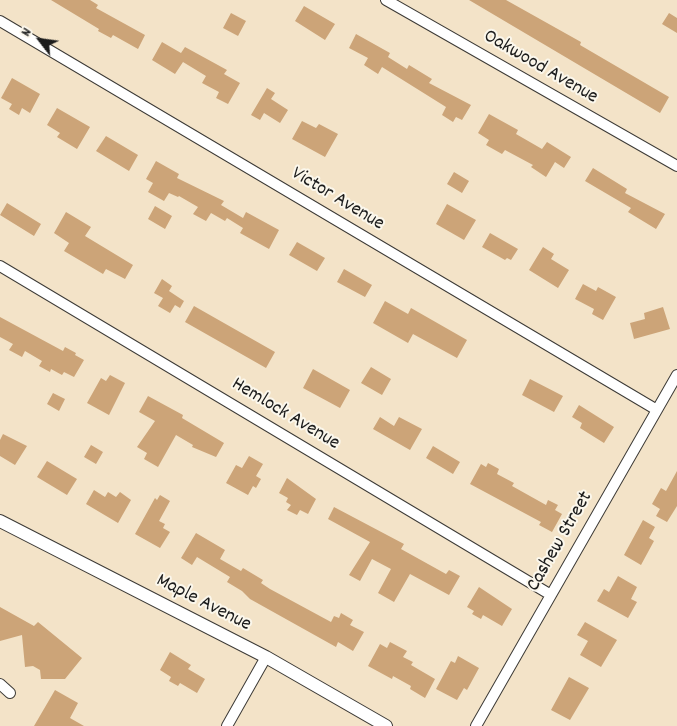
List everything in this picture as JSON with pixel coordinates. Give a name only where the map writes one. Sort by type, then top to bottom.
[{"type":"street","name":"Oakwood Avenue","points":[[386,0],[677,166]]},
{"type":"street","name":"Victor Avenue","points":[[0,21],[657,410]]},
{"type":"street","name":"Hemlock Avenue","points":[[0,266],[551,595]]},
{"type":"street","name":"Cashew Street","points":[[476,726],[677,375]]},
{"type":"street","name":"Maple Avenue","points":[[0,521],[266,657],[386,726]]},
{"type":"street","points":[[227,726],[266,657]]},
{"type":"street","points":[[0,684],[10,693]]},
{"type":"building","points":[[51,0],[90,0],[98,5],[96,8],[145,35],[138,49],[113,35],[111,38],[98,31],[99,29]]},
{"type":"building","points":[[469,0],[506,0],[581,42],[580,45],[669,97],[660,113]]},
{"type":"building","points":[[304,6],[335,24],[325,40],[295,21]]},
{"type":"building","points":[[231,13],[246,21],[238,36],[223,28]]},
{"type":"building","points":[[669,13],[677,18],[677,33],[662,24]]},
{"type":"building","points":[[356,34],[390,53],[388,57],[407,69],[409,65],[432,79],[429,83],[471,105],[462,120],[456,117],[453,122],[442,115],[446,107],[382,67],[378,74],[364,65],[368,58],[349,48]]},
{"type":"building","points":[[162,42],[181,53],[185,47],[227,70],[224,74],[240,83],[228,104],[216,98],[219,92],[202,83],[206,76],[183,62],[175,74],[152,60]]},
{"type":"building","points":[[12,78],[40,94],[30,113],[22,108],[19,115],[9,109],[12,104],[1,98]]},
{"type":"building","points":[[267,88],[275,93],[271,99],[288,110],[280,123],[264,113],[260,120],[251,115]]},
{"type":"building","points":[[57,108],[90,127],[77,149],[57,137],[60,133],[47,125]]},
{"type":"building","points":[[489,114],[518,130],[516,134],[542,149],[547,142],[571,157],[564,168],[555,162],[546,177],[531,167],[533,165],[505,150],[502,154],[486,145],[489,140],[478,133]]},
{"type":"building","points":[[302,121],[316,128],[319,124],[338,134],[325,157],[292,139]]},
{"type":"building","points":[[106,136],[138,155],[129,171],[96,151]]},
{"type":"building","points":[[156,161],[179,174],[177,178],[224,201],[221,205],[243,218],[246,212],[279,230],[269,249],[240,233],[243,228],[227,218],[225,221],[211,213],[206,221],[193,214],[198,207],[179,196],[169,193],[164,201],[148,192],[153,183],[146,179]]},
{"type":"building","points":[[593,168],[627,189],[625,193],[665,214],[656,229],[628,212],[631,208],[585,181]]},
{"type":"building","points":[[454,172],[469,181],[462,193],[447,184]]},
{"type":"building","points":[[7,203],[41,224],[34,236],[0,215]]},
{"type":"building","points":[[447,204],[476,220],[464,240],[436,224]]},
{"type":"building","points":[[155,206],[172,216],[165,229],[148,219]]},
{"type":"building","points":[[66,212],[91,227],[85,236],[133,265],[125,279],[106,269],[103,274],[64,251],[69,243],[54,233]]},
{"type":"building","points":[[490,233],[518,249],[511,260],[507,258],[505,260],[482,247]]},
{"type":"building","points":[[297,242],[325,258],[317,271],[289,255]]},
{"type":"building","points":[[543,247],[554,254],[551,259],[569,270],[558,288],[529,270]]},
{"type":"building","points":[[344,269],[372,285],[365,297],[337,282]]},
{"type":"building","points":[[162,279],[172,286],[169,291],[184,301],[180,308],[175,305],[170,313],[158,306],[163,298],[154,293]]},
{"type":"building","points":[[583,284],[596,291],[598,287],[616,297],[603,320],[592,314],[594,309],[575,299]]},
{"type":"building","points":[[385,301],[408,314],[411,308],[467,340],[457,358],[413,334],[408,343],[373,323]]},
{"type":"building","points":[[194,306],[275,352],[266,368],[185,322]]},
{"type":"building","points":[[663,307],[670,329],[634,339],[630,323],[645,319],[644,313]]},
{"type":"building","points":[[0,317],[63,351],[65,347],[76,353],[75,355],[84,360],[74,377],[64,372],[62,375],[51,369],[50,372],[39,366],[42,361],[25,351],[22,357],[9,350],[13,344],[0,337]]},
{"type":"building","points":[[371,367],[391,379],[382,395],[361,383]]},
{"type":"building","points":[[313,369],[350,390],[340,408],[303,388]]},
{"type":"building","points":[[110,375],[125,383],[109,415],[87,403],[101,378],[106,381]]},
{"type":"building","points":[[530,379],[563,396],[554,412],[522,395]]},
{"type":"building","points":[[53,393],[65,399],[59,411],[47,404]]},
{"type":"building","points":[[148,396],[183,415],[182,418],[224,443],[216,457],[192,447],[193,445],[176,435],[158,467],[144,459],[147,453],[137,447],[155,421],[139,412]]},
{"type":"building","points":[[579,405],[614,427],[604,443],[580,428],[582,423],[572,417]]},
{"type":"building","points":[[380,417],[394,426],[399,417],[422,429],[410,450],[373,429]]},
{"type":"building","points":[[3,434],[27,446],[15,465],[0,456],[0,440]]},
{"type":"building","points":[[91,445],[103,452],[96,464],[84,457]]},
{"type":"building","points":[[433,446],[460,462],[453,474],[426,458]]},
{"type":"building","points":[[249,456],[263,464],[256,476],[261,479],[256,488],[253,486],[248,495],[226,483],[236,465],[242,468]]},
{"type":"building","points":[[47,461],[77,479],[67,495],[37,477]]},
{"type":"building","points":[[488,463],[499,469],[497,474],[514,483],[512,486],[546,505],[548,500],[558,505],[555,510],[562,514],[552,532],[539,525],[541,522],[470,484],[481,464],[486,467]]},
{"type":"building","points":[[677,471],[677,506],[667,522],[656,516],[660,509],[652,504],[661,488],[666,491]]},
{"type":"building","points":[[287,478],[316,499],[308,514],[300,510],[297,515],[287,510],[291,505],[286,502],[288,498],[279,493]]},
{"type":"building","points":[[94,490],[105,497],[108,492],[116,497],[120,492],[131,500],[118,523],[86,504]]},
{"type":"building","points":[[160,495],[170,501],[159,521],[165,524],[163,528],[170,532],[160,548],[135,534],[155,498],[157,500]]},
{"type":"building","points":[[334,507],[404,544],[401,549],[446,574],[449,570],[460,576],[449,595],[410,574],[394,602],[378,593],[391,569],[372,559],[360,581],[349,575],[370,542],[328,519]]},
{"type":"building","points":[[643,520],[655,527],[649,538],[654,541],[641,565],[624,555]]},
{"type":"building","points":[[196,533],[225,550],[220,559],[241,571],[243,568],[263,580],[261,583],[270,589],[331,622],[334,616],[339,618],[341,613],[353,620],[350,625],[364,632],[353,651],[338,642],[336,647],[250,599],[242,591],[227,582],[230,577],[197,557],[192,565],[181,558]]},
{"type":"building","points":[[618,576],[637,587],[631,599],[637,602],[628,618],[597,601],[604,589],[609,592]]},
{"type":"building","points":[[479,587],[512,609],[502,626],[483,615],[481,619],[472,614],[474,611],[467,607]]},
{"type":"building","points":[[0,607],[34,626],[38,622],[82,658],[65,679],[41,679],[40,670],[33,666],[25,667],[22,635],[0,641]]},
{"type":"building","points":[[585,622],[617,640],[601,667],[580,655],[588,641],[577,635]]},
{"type":"building","points":[[390,642],[407,651],[403,657],[413,662],[411,665],[435,679],[425,698],[410,689],[411,686],[393,676],[392,679],[368,666],[380,644],[387,648]]},
{"type":"building","points":[[170,652],[191,665],[188,669],[205,679],[197,693],[180,683],[178,686],[169,681],[171,677],[160,670]]},
{"type":"building","points":[[458,656],[479,668],[467,690],[464,688],[457,700],[436,689],[451,661],[455,663]]},
{"type":"building","points":[[569,677],[589,688],[570,720],[551,710]]},
{"type":"building","points":[[55,690],[78,703],[70,718],[84,726],[34,726]]}]
